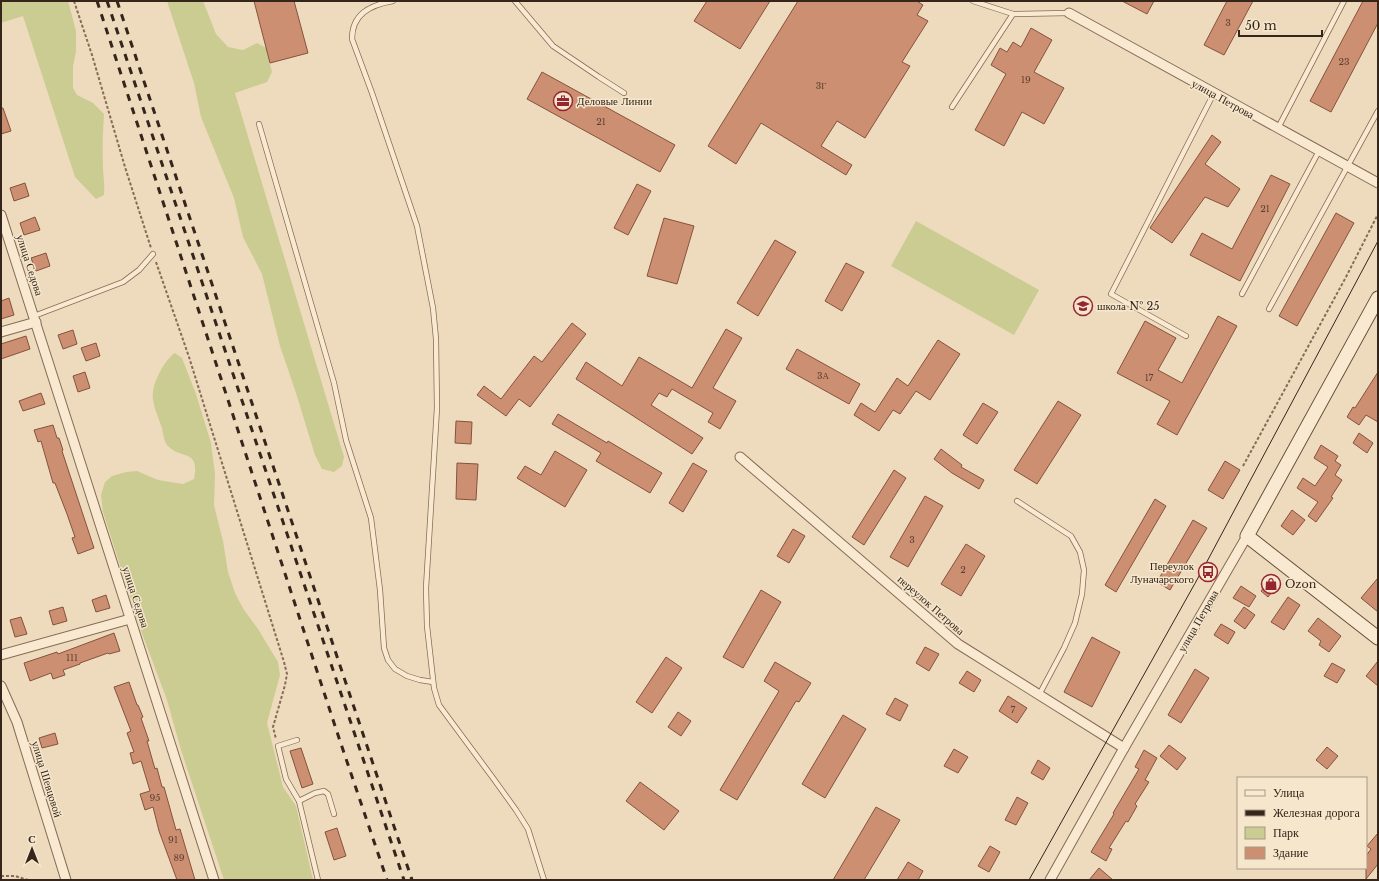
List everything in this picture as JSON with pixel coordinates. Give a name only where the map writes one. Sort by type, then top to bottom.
[{"type":"street","name":"улица Петрова","points":[[1069,14],[1378,183]]},
{"type":"street","name":"улица Седова","points":[[1,215],[214,880]]},
{"type":"street","name":"улица Петрова","points":[[1050,880],[1124,748],[1247,536],[1378,298]]},
{"type":"street","points":[[1,332],[35,319]]},
{"type":"street","name":"переулок Петрова","points":[[740,457],[958,644],[1124,748]]},
{"type":"street","points":[[1247,536],[1378,638]]},
{"type":"street","points":[[1,655],[130,619]]},
{"type":"street","name":"улица Шевцовой","points":[[1,686],[17,722],[66,880]]},
{"type":"lane","points":[[393,1],[383,3],[361,14],[354,26],[352,39],[372,92],[417,226],[433,308],[436,340],[437,408],[426,588],[427,626],[434,688],[439,705],[493,778],[528,829],[544,880]]},
{"type":"lane","points":[[515,1],[553,46],[624,93]]},
{"type":"lane","points":[[973,1],[1013,14],[1069,14]]},
{"type":"lane","points":[[1278,128],[1344,1]]},
{"type":"lane","points":[[952,107],[1013,14]]},
{"type":"lane","points":[[1186,336],[1111,294],[1214,93]]},
{"type":"lane","points":[[1269,309],[1378,111]]},
{"type":"lane","points":[[259,124],[334,382],[346,440],[371,518],[380,590],[384,648],[388,660],[395,669],[408,676],[433,682]]},
{"type":"lane","points":[[1242,294],[1319,151]]},
{"type":"lane","points":[[35,319],[123,282],[140,270],[153,254]]},
{"type":"lane","points":[[1017,501],[1071,536],[1080,552],[1084,570],[1082,594],[1075,623],[1064,648],[1039,695]]},
{"type":"lane","points":[[297,740],[278,746],[286,778],[299,801],[318,880]]},
{"type":"lane","points":[[299,801],[314,793],[324,791],[328,794],[334,814]]},
{"type":"path","points":[[74,1],[153,254],[189,356],[284,662],[287,674],[274,727],[278,746]]},
{"type":"path","points":[[1244,466],[1346,277],[1378,214]]},
{"type":"path","points":[[1,876],[15,876],[28,880]]},
{"type":"green space","points":[[1,1],[68,1],[76,31],[73,88],[77,95],[93,103],[104,114],[104,195],[96,199],[75,177],[23,16],[1,23]]},
{"type":"green space","points":[[167,1],[203,1],[216,34],[228,47],[243,50],[257,43],[266,48],[272,72],[267,82],[235,93],[344,457],[342,466],[334,472],[322,469],[315,455],[280,346],[262,274],[243,237],[234,198],[201,117],[194,83]]},
{"type":"green space","points":[[916,221],[1039,290],[1014,335],[891,266]]},
{"type":"green space","points":[[175,353],[182,358],[196,394],[211,443],[215,474],[214,505],[223,541],[228,572],[235,593],[244,610],[258,629],[278,662],[280,675],[267,723],[283,787],[296,806],[313,880],[224,880],[181,750],[167,700],[140,628],[103,512],[101,495],[105,482],[112,476],[137,471],[158,480],[183,484],[194,479],[195,469],[192,459],[178,453],[168,446],[153,401],[154,387],[158,376],[167,360]]},
{"type":"building","points":[[254,1],[294,1],[308,53],[270,63]]},
{"type":"building","points":[[707,1],[770,1],[740,49],[694,21]]},
{"type":"building","points":[[798,1],[917,1],[923,5],[917,15],[928,21],[902,62],[910,66],[865,138],[837,121],[821,146],[852,165],[846,175],[761,123],[736,164],[708,146]]},
{"type":"building","points":[[1122,1],[1154,1],[1147,14]]},
{"type":"building","points":[[1227,1],[1253,1],[1224,55],[1204,45]]},
{"type":"building","points":[[1363,1],[1378,1],[1378,23],[1331,112],[1310,101]]},
{"type":"building","points":[[1031,28],[1052,40],[1034,72],[1064,88],[1044,124],[1022,112],[1004,146],[975,130],[1006,74],[991,65],[1000,48],[1007,52],[1013,42],[1021,47]]},
{"type":"building","points":[[542,72],[675,145],[660,172],[527,99]]},
{"type":"building","points":[[1,108],[3,108],[11,131],[1,134]]},
{"type":"building","points":[[1212,135],[1221,142],[1205,164],[1240,189],[1228,207],[1205,197],[1172,243],[1150,228]]},
{"type":"building","points":[[1271,175],[1290,184],[1240,281],[1190,255],[1202,233],[1232,249]]},
{"type":"building","points":[[25,183],[29,196],[14,201],[10,188]]},
{"type":"building","points":[[637,184],[651,191],[628,235],[614,228]]},
{"type":"building","points":[[1336,213],[1354,223],[1297,326],[1279,316]]},
{"type":"building","points":[[35,217],[40,230],[24,235],[20,223]]},
{"type":"building","points":[[664,218],[694,226],[677,284],[647,276]]},
{"type":"building","points":[[775,240],[796,252],[758,316],[737,303]]},
{"type":"building","points":[[46,253],[50,266],[36,271],[31,258]]},
{"type":"building","points":[[846,263],[864,272],[842,311],[825,301]]},
{"type":"building","points":[[9,298],[14,315],[1,319],[1,301]]},
{"type":"building","points":[[1218,316],[1237,326],[1177,435],[1157,424],[1170,401],[1117,373],[1145,321],[1176,338],[1158,370],[1182,383]]},
{"type":"building","points":[[572,323],[586,334],[530,407],[519,399],[506,416],[477,395],[484,386],[501,399],[534,356],[542,362]]},
{"type":"building","points":[[726,329],[742,338],[713,388],[736,401],[720,429],[708,422],[713,413],[672,389],[667,397],[659,393],[651,405],[703,438],[692,454],[576,379],[586,362],[622,386],[639,357],[692,388]]},
{"type":"building","points":[[73,330],[77,344],[63,349],[58,335]]},
{"type":"building","points":[[26,336],[30,349],[1,359],[1,344]]},
{"type":"building","points":[[938,340],[960,354],[930,400],[916,391],[900,414],[893,410],[879,431],[854,415],[861,403],[875,412],[897,378],[908,386]]},
{"type":"building","points":[[96,343],[100,356],[86,361],[81,348]]},
{"type":"building","points":[[797,349],[860,384],[849,404],[786,369]]},
{"type":"building","points":[[85,372],[90,388],[78,392],[73,376]]},
{"type":"building","points":[[1378,372],[1378,422],[1366,415],[1359,425],[1347,417],[1353,407],[1355,408]]},
{"type":"building","points":[[41,393],[45,404],[23,411],[19,401]]},
{"type":"building","points":[[1058,401],[1081,415],[1037,484],[1014,470]]},
{"type":"building","points":[[983,403],[998,412],[977,444],[963,435]]},
{"type":"building","points":[[558,414],[662,473],[650,493],[596,461],[601,453],[552,424]]},
{"type":"building","points":[[456,421],[472,422],[471,444],[455,443]]},
{"type":"building","points":[[53,425],[63,450],[62,451],[94,548],[78,554],[72,538],[75,537],[67,514],[55,483],[53,483],[41,441],[38,442],[34,430]]},
{"type":"building","points":[[1359,433],[1373,443],[1367,453],[1353,443]]},
{"type":"building","points":[[1321,445],[1338,456],[1335,461],[1341,465],[1335,475],[1342,480],[1331,497],[1333,498],[1316,522],[1308,516],[1318,502],[1297,488],[1303,478],[1315,486],[1328,467],[1314,458]]},
{"type":"building","points":[[941,449],[962,465],[961,467],[984,480],[979,489],[952,473],[934,459]]},
{"type":"building","points":[[555,451],[587,470],[565,507],[517,478],[525,466],[541,475]]},
{"type":"building","points":[[1225,461],[1240,470],[1223,499],[1208,490]]},
{"type":"building","points":[[457,463],[478,464],[476,500],[456,499]]},
{"type":"building","points":[[693,463],[707,471],[683,512],[669,503]]},
{"type":"building","points":[[894,470],[906,478],[864,545],[852,537]]},
{"type":"building","points":[[925,496],[943,506],[908,567],[890,557]]},
{"type":"building","points":[[1155,499],[1166,506],[1116,592],[1105,585]]},
{"type":"building","points":[[1292,510],[1305,520],[1293,535],[1281,526]]},
{"type":"building","points":[[1193,520],[1207,528],[1170,590],[1157,582]]},
{"type":"building","points":[[793,529],[805,536],[789,563],[777,556]]},
{"type":"building","points":[[966,544],[985,556],[961,596],[941,584]]},
{"type":"building","points":[[1272,578],[1279,583],[1268,597],[1261,591]]},
{"type":"building","points":[[1378,578],[1378,612],[1361,598]]},
{"type":"building","points":[[1241,586],[1256,596],[1249,607],[1233,598]]},
{"type":"building","points":[[761,590],[781,602],[743,668],[723,657]]},
{"type":"building","points":[[106,595],[110,608],[96,612],[92,600]]},
{"type":"building","points":[[1288,597],[1300,605],[1284,630],[1271,622]]},
{"type":"building","points":[[63,607],[67,621],[53,625],[49,611]]},
{"type":"building","points":[[1244,607],[1255,615],[1245,629],[1234,621]]},
{"type":"building","points":[[21,617],[27,634],[15,637],[10,620]]},
{"type":"building","points":[[1318,618],[1341,636],[1329,652],[1319,645],[1321,641],[1308,631]]},
{"type":"building","points":[[1221,624],[1235,632],[1228,644],[1214,635]]},
{"type":"building","points":[[114,633],[120,651],[108,653],[63,670],[65,675],[53,679],[51,673],[30,681],[24,663],[57,652],[58,654]]},
{"type":"building","points":[[1092,637],[1120,652],[1092,707],[1064,692]]},
{"type":"building","points":[[925,647],[939,654],[929,671],[916,663]]},
{"type":"building","points":[[666,657],[682,668],[652,713],[636,702]]},
{"type":"building","points":[[1378,661],[1378,686],[1366,676]]},
{"type":"building","points":[[775,662],[811,683],[799,702],[796,701],[737,800],[720,790],[779,691],[764,681]]},
{"type":"building","points":[[1332,663],[1345,670],[1337,683],[1324,676]]},
{"type":"building","points":[[1195,669],[1209,678],[1181,723],[1168,715]]},
{"type":"building","points":[[967,671],[981,680],[974,692],[959,683]]},
{"type":"building","points":[[129,682],[143,717],[141,718],[149,741],[147,741],[155,769],[157,768],[162,787],[164,787],[176,830],[180,829],[195,880],[177,880],[159,831],[153,807],[145,810],[140,794],[150,791],[141,761],[133,764],[130,753],[134,752],[127,733],[131,731],[114,687]]},
{"type":"building","points":[[1008,696],[1027,708],[1017,723],[999,711]]},
{"type":"building","points":[[895,698],[908,705],[900,721],[886,714]]},
{"type":"building","points":[[678,712],[691,721],[681,736],[668,727]]},
{"type":"building","points":[[843,715],[866,729],[825,798],[802,784]]},
{"type":"building","points":[[55,733],[58,744],[42,748],[39,738]]},
{"type":"building","points":[[1169,745],[1186,758],[1177,770],[1160,756]]},
{"type":"building","points":[[1327,747],[1338,756],[1327,769],[1316,760]]},
{"type":"building","points":[[301,748],[313,784],[302,788],[290,751]]},
{"type":"building","points":[[954,749],[968,757],[958,773],[944,766]]},
{"type":"building","points":[[1144,750],[1157,758],[1145,780],[1149,782],[1135,804],[1137,806],[1128,822],[1126,821],[1109,848],[1112,849],[1106,861],[1091,852],[1139,769],[1135,767]]},
{"type":"building","points":[[1038,760],[1050,768],[1043,780],[1031,773]]},
{"type":"building","points":[[640,782],[679,811],[664,830],[626,801]]},
{"type":"building","points":[[1017,797],[1028,803],[1016,825],[1005,820]]},
{"type":"building","points":[[876,807],[900,820],[864,880],[833,880]]},
{"type":"building","points":[[337,828],[346,856],[334,860],[325,832]]},
{"type":"building","points":[[1378,833],[1378,864],[1366,879],[1367,855],[1371,849],[1367,846]]},
{"type":"building","points":[[990,846],[1000,852],[989,872],[978,866]]},
{"type":"building","points":[[908,862],[923,871],[918,880],[897,880]]},
{"type":"building","points":[[1099,868],[1113,880],[1089,880]]},
{"type":"tram line","points":[[1029,880],[1203,569],[1378,241]]},
{"type":"railway","points":[[97,1],[387,880]]},
{"type":"railway","points":[[107,1],[404,880]]},
{"type":"railway","points":[[117,1],[412,880]]},
{"type":"place","name":"Деловые Линии","points":[[563,101]]},
{"type":"place","name":"школа № 25","points":[[1083,306]]},
{"type":"place","name":"Переулок Луначарского","points":[[1208,572]]},
{"type":"place","name":"Ozon","points":[[1271,584]]}]
